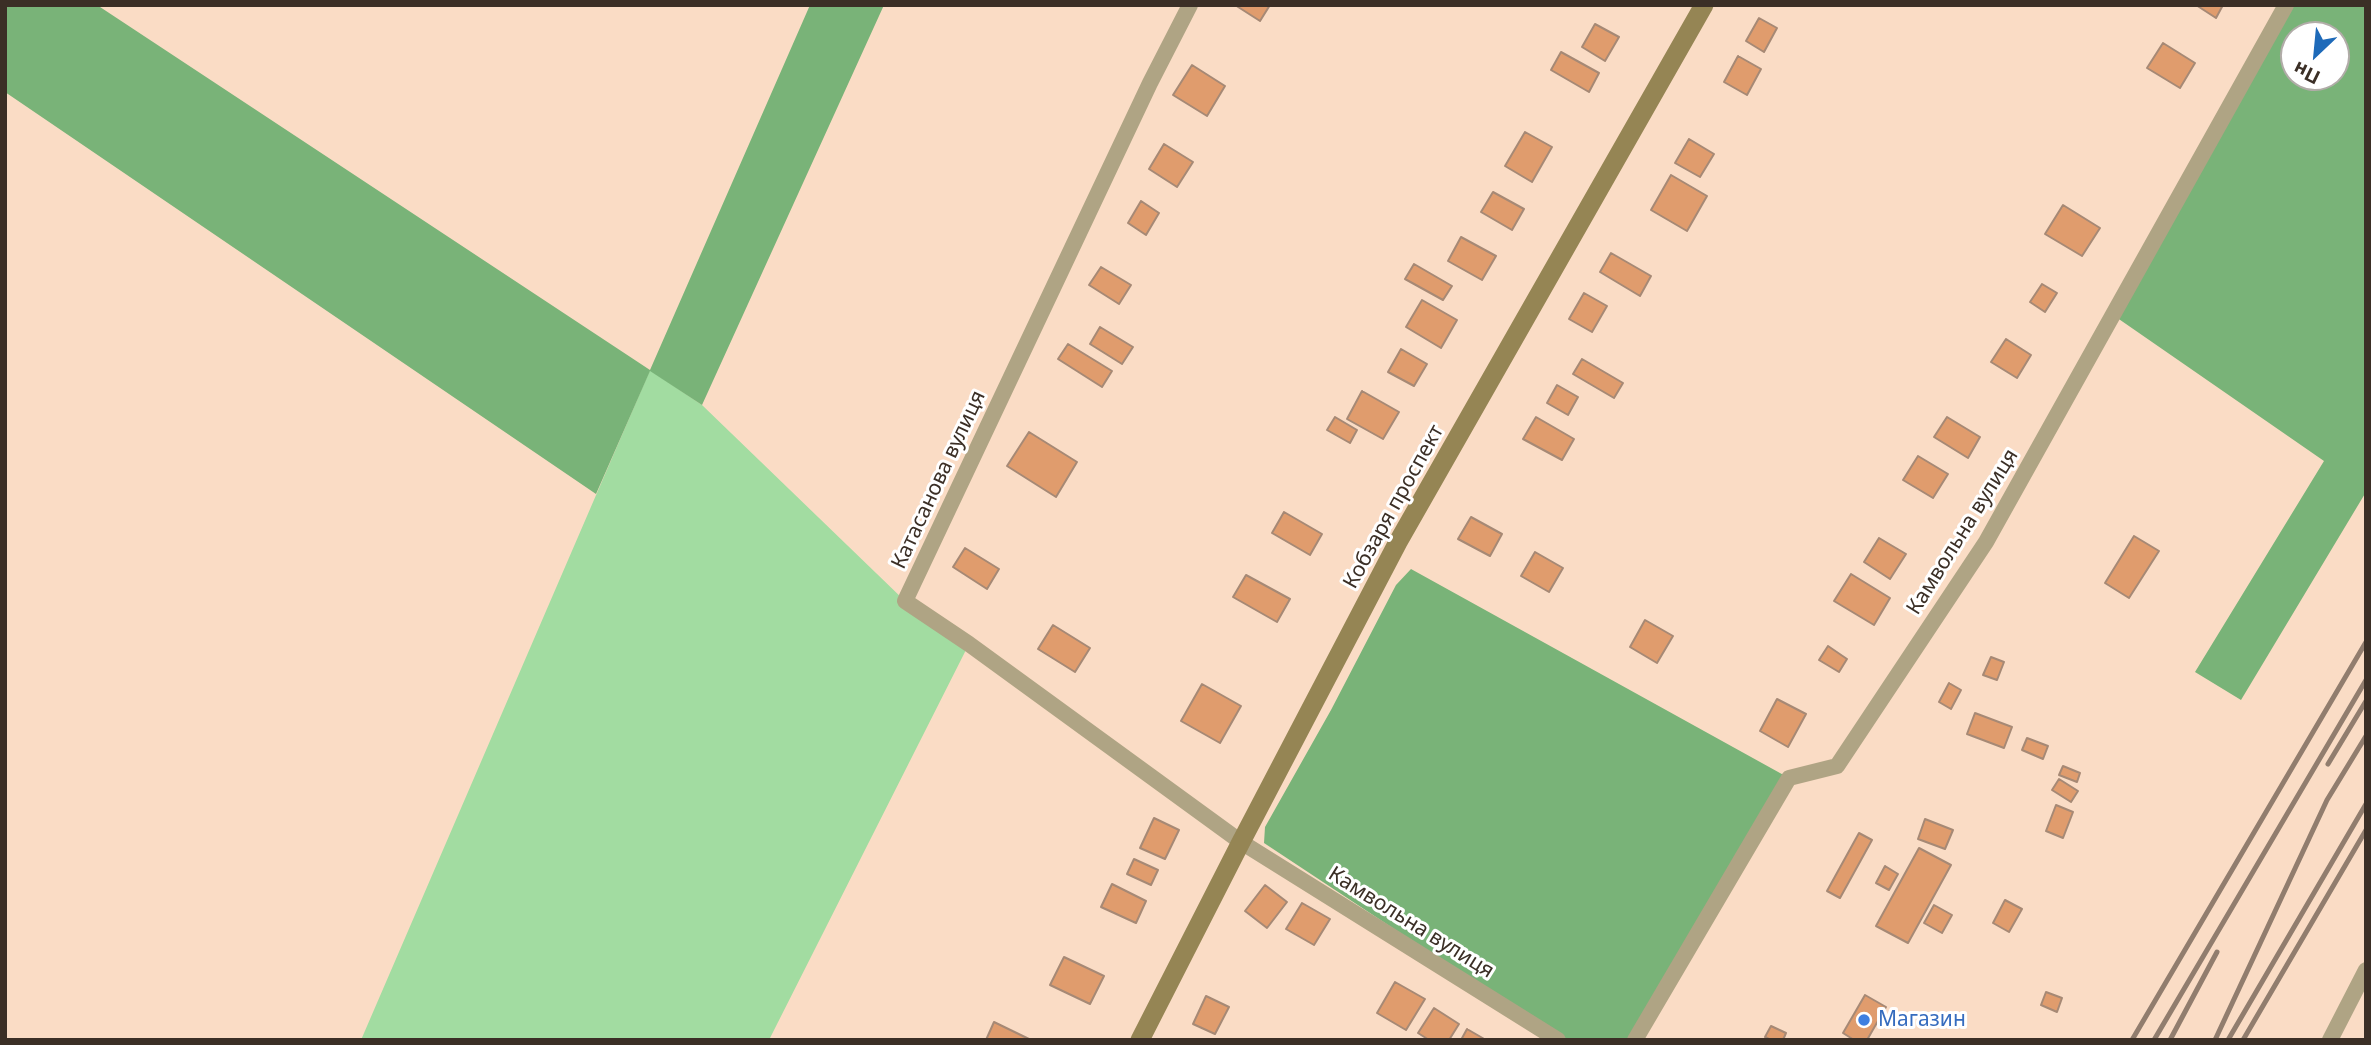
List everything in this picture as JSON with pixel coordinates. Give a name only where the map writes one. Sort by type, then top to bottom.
[{"type":"main road","name":"Кобзаря проспект","points":[[1140,1040],[1398,542],[1704,5]]},
{"type":"street","name":"Катасанова вулиця","points":[[1190,5],[1150,83],[905,601],[970,644],[1241,842]]},
{"type":"street","name":"Камвольна вулиця","points":[[1634,1040],[1789,778],[1837,766],[1986,542],[2286,5]]},
{"type":"street","name":"Камвольна вулиця","points":[[1241,842],[1558,1040]]},
{"type":"street","points":[[2330,1040],[2366,970]]},
{"type":"green space","points":[[5,5],[97,5],[650,370],[810,5],[884,5],[702,405],[650,371],[596,494],[5,92]]},
{"type":"green space","points":[[2286,5],[2366,5],[2366,492],[2241,700],[2195,672],[2324,461],[2113,315]]},
{"type":"green space","points":[[650,370],[702,405],[905,601],[969,644],[769,1040],[361,1040]]},
{"type":"green space","points":[[1411,569],[1789,778],[1635,1040],[1562,1040],[1264,843],[1265,827],[1331,710],[1396,585]]},
{"type":"building","points":[[1235,5],[1270,5],[1260,21]]},
{"type":"building","points":[[2196,5],[2223,5],[2216,18]]},
{"type":"building","points":[[1759,18],[1777,28],[1764,52],[1746,41]]},
{"type":"building","points":[[1595,24],[1619,37],[1605,61],[1582,47]]},
{"type":"building","points":[[2163,43],[2195,63],[2180,88],[2147,68]]},
{"type":"building","points":[[1561,52],[1599,73],[1589,92],[1551,70]]},
{"type":"building","points":[[1738,56],[1761,69],[1747,95],[1724,82]]},
{"type":"building","points":[[1192,65],[1225,86],[1207,116],[1173,95]]},
{"type":"building","points":[[1525,132],[1552,147],[1532,182],[1505,166]]},
{"type":"building","points":[[1689,139],[1714,154],[1700,177],[1675,163]]},
{"type":"building","points":[[1164,144],[1193,162],[1177,187],[1149,169]]},
{"type":"building","points":[[1671,175],[1707,196],[1687,231],[1651,210]]},
{"type":"building","points":[[1493,192],[1524,209],[1512,230],[1481,212]]},
{"type":"building","points":[[1141,201],[1159,213],[1146,235],[1128,223]]},
{"type":"building","points":[[2063,205],[2100,228],[2082,256],[2045,234]]},
{"type":"building","points":[[1461,237],[1496,256],[1482,280],[1448,261]]},
{"type":"building","points":[[1611,253],[1651,276],[1640,296],[1600,272]]},
{"type":"building","points":[[1414,264],[1452,286],[1443,300],[1405,279]]},
{"type":"building","points":[[1101,267],[1131,285],[1119,304],[1089,285]]},
{"type":"building","points":[[2042,284],[2057,293],[2045,312],[2030,302]]},
{"type":"building","points":[[1584,293],[1607,306],[1592,332],[1569,319]]},
{"type":"building","points":[[1422,300],[1457,320],[1441,348],[1406,327]]},
{"type":"building","points":[[1100,327],[1133,347],[1122,364],[1090,344]]},
{"type":"building","points":[[2006,339],[2031,355],[2017,378],[1991,362]]},
{"type":"building","points":[[1068,344],[1112,371],[1102,387],[1058,359]]},
{"type":"building","points":[[1401,349],[1427,364],[1414,386],[1388,372]]},
{"type":"building","points":[[1582,359],[1623,383],[1614,398],[1573,374]]},
{"type":"building","points":[[1557,385],[1578,397],[1568,415],[1547,403]]},
{"type":"building","points":[[1362,391],[1399,412],[1383,439],[1347,419]]},
{"type":"building","points":[[1335,417],[1357,430],[1350,443],[1327,430]]},
{"type":"building","points":[[1536,417],[1574,439],[1562,460],[1523,439]]},
{"type":"building","points":[[1947,417],[1980,437],[1968,458],[1934,437]]},
{"type":"building","points":[[1029,432],[1077,462],[1056,497],[1007,466]]},
{"type":"building","points":[[1918,456],[1948,474],[1933,498],[1903,480]]},
{"type":"building","points":[[1284,512],[1322,534],[1310,555],[1272,533]]},
{"type":"building","points":[[1471,517],[1502,534],[1490,556],[1458,539]]},
{"type":"building","points":[[2134,536],[2159,551],[2129,598],[2105,583]]},
{"type":"building","points":[[1879,538],[1906,554],[1890,579],[1864,562]]},
{"type":"building","points":[[965,548],[999,569],[987,589],[953,567]]},
{"type":"building","points":[[1535,552],[1563,568],[1549,592],[1521,576]]},
{"type":"building","points":[[1851,574],[1890,598],[1874,625],[1834,601]]},
{"type":"building","points":[[1246,575],[1290,599],[1277,622],[1233,597]]},
{"type":"building","points":[[1645,620],[1673,636],[1657,663],[1630,647]]},
{"type":"building","points":[[1053,625],[1090,648],[1075,672],[1038,649]]},
{"type":"building","points":[[1828,646],[1847,659],[1839,672],[1819,660]]},
{"type":"building","points":[[1991,657],[2004,662],[1997,680],[1983,675]]},
{"type":"building","points":[[1949,683],[1961,690],[1951,709],[1939,702]]},
{"type":"building","points":[[1202,684],[1241,706],[1220,743],[1181,721]]},
{"type":"building","points":[[1777,699],[1806,714],[1788,747],[1760,731]]},
{"type":"building","points":[[1975,713],[2012,727],[2004,748],[1967,734]]},
{"type":"building","points":[[2027,738],[2048,746],[2043,759],[2022,750]]},
{"type":"building","points":[[2063,766],[2080,773],[2077,782],[2059,775]]},
{"type":"building","points":[[2059,779],[2078,791],[2071,802],[2052,790]]},
{"type":"building","points":[[2056,805],[2073,812],[2063,838],[2046,831]]},
{"type":"building","points":[[1154,818],[1179,830],[1165,859],[1140,848]]},
{"type":"building","points":[[1925,819],[1953,830],[1945,849],[1918,839]]},
{"type":"building","points":[[1859,833],[1872,840],[1840,898],[1827,891]]},
{"type":"building","points":[[1919,848],[1951,865],[1908,943],[1876,926]]},
{"type":"building","points":[[1134,859],[1158,870],[1151,885],[1127,874]]},
{"type":"building","points":[[1885,866],[1898,874],[1889,890],[1876,883]]},
{"type":"building","points":[[1112,884],[1146,901],[1136,923],[1101,907]]},
{"type":"building","points":[[1265,885],[1287,902],[1267,928],[1245,911]]},
{"type":"building","points":[[2005,900],[2022,909],[2009,932],[1993,923]]},
{"type":"building","points":[[1302,903],[1330,919],[1314,945],[1286,929]]},
{"type":"building","points":[[1934,905],[1952,915],[1942,933],[1924,923]]},
{"type":"building","points":[[1064,957],[1104,976],[1090,1004],[1050,985]]},
{"type":"building","points":[[1395,982],[1425,999],[1406,1030],[1377,1013]]},
{"type":"building","points":[[2046,992],[2062,998],[2057,1012],[2041,1005]]},
{"type":"building","name":"Магазин","points":[[1865,995],[1886,1007],[1867,1040],[1854,1040],[1843,1033]]},
{"type":"building","points":[[1206,996],[1229,1007],[1215,1034],[1193,1024]]},
{"type":"building","points":[[1434,1008],[1459,1024],[1449,1040],[1429,1040],[1418,1033]]},
{"type":"building","points":[[994,1022],[1029,1039],[986,1040]]},
{"type":"building","points":[[1771,1026],[1786,1033],[1783,1040],[1765,1037]]},
{"type":"building","points":[[1467,1029],[1486,1040],[1461,1040]]},
{"type":"railway","points":[[2132,1040],[2366,642]]},
{"type":"railway","points":[[2154,1040],[2366,680]]},
{"type":"railway","points":[[2328,764],[2366,701]]},
{"type":"railway","points":[[2215,1040],[2327,800],[2366,736]]},
{"type":"railway","points":[[2228,1040],[2366,804]]},
{"type":"railway","points":[[2243,1040],[2366,830]]},
{"type":"railway","points":[[2170,1040],[2217,952]]},
{"type":"place","name":"Магазин","points":[[1864,1020]]}]
